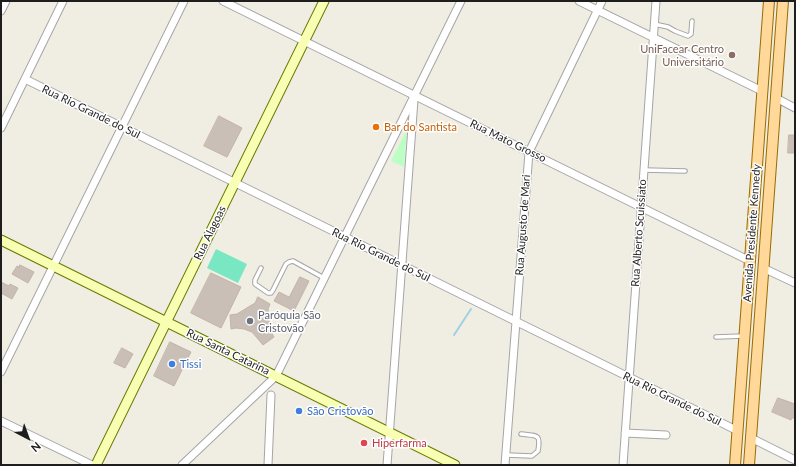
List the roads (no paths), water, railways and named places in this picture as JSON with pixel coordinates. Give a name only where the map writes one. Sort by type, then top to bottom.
[{"type":"main road","name":"Avenida Presidente Kennedy","points":[[735,465],[769,1]]},
{"type":"main road","name":"Avenida Presidente Kennedy","points":[[749,465],[783,1]]},
{"type":"main road","points":[[756,176],[760,180],[770,182]]},
{"type":"street","points":[[1,11],[6,1]]},
{"type":"street","points":[[1,128],[63,1]]},
{"type":"street","points":[[1,372],[184,1]]},
{"type":"street","name":"Rua Mato Grosso","points":[[223,1],[750,261]]},
{"type":"street","name":"Rua Alagoas","points":[[96,465],[324,1]]},
{"type":"street","points":[[182,465],[276,376],[461,1]]},
{"type":"street","points":[[579,1],[762,92]]},
{"type":"street","name":"Rua Augusto de Mari","points":[[505,465],[529,152],[602,1]]},
{"type":"street","name":"Rua Alberto Scuissiato","points":[[623,465],[656,1]]},
{"type":"street","name":"Rua Rio Grande do Sul","points":[[25,79],[738,431]]},
{"type":"street","points":[[387,465],[414,95]]},
{"type":"street","points":[[776,98],[795,108]]},
{"type":"street","name":"Rua Santa Catarina","points":[[1,240],[455,465]]},
{"type":"street","points":[[763,268],[795,283]]},
{"type":"street","points":[[268,465],[271,395]]},
{"type":"street","points":[[1,421],[92,465]]},
{"type":"street","points":[[625,433],[666,435]]},
{"type":"street","points":[[751,438],[795,460]]},
{"type":"lane","points":[[654,24],[665,26],[680,34],[688,36],[691,34],[692,21]]},
{"type":"lane","points":[[643,170],[685,170]]},
{"type":"lane","points":[[261,268],[255,280],[255,284],[268,293],[271,293],[286,264],[289,262],[294,261],[324,278]]},
{"type":"lane","points":[[716,337],[745,336]]},
{"type":"lane","points":[[506,455],[532,456],[538,451],[540,440],[538,437],[521,434]]},
{"type":"waterway","points":[[454,335],[471,309]]},
{"type":"place","name":"UniFacear Centro Universitário","points":[[732,55]]},
{"type":"place","name":"Bar do Santista","points":[[376,127]]},
{"type":"place","name":"Paróquia São Cristovão","points":[[250,321]]},
{"type":"place","name":"Tissi","points":[[172,364]]},
{"type":"place","name":"São Cristovão","points":[[299,411]]},
{"type":"place","name":"Hiperfarma","points":[[364,443]]}]
